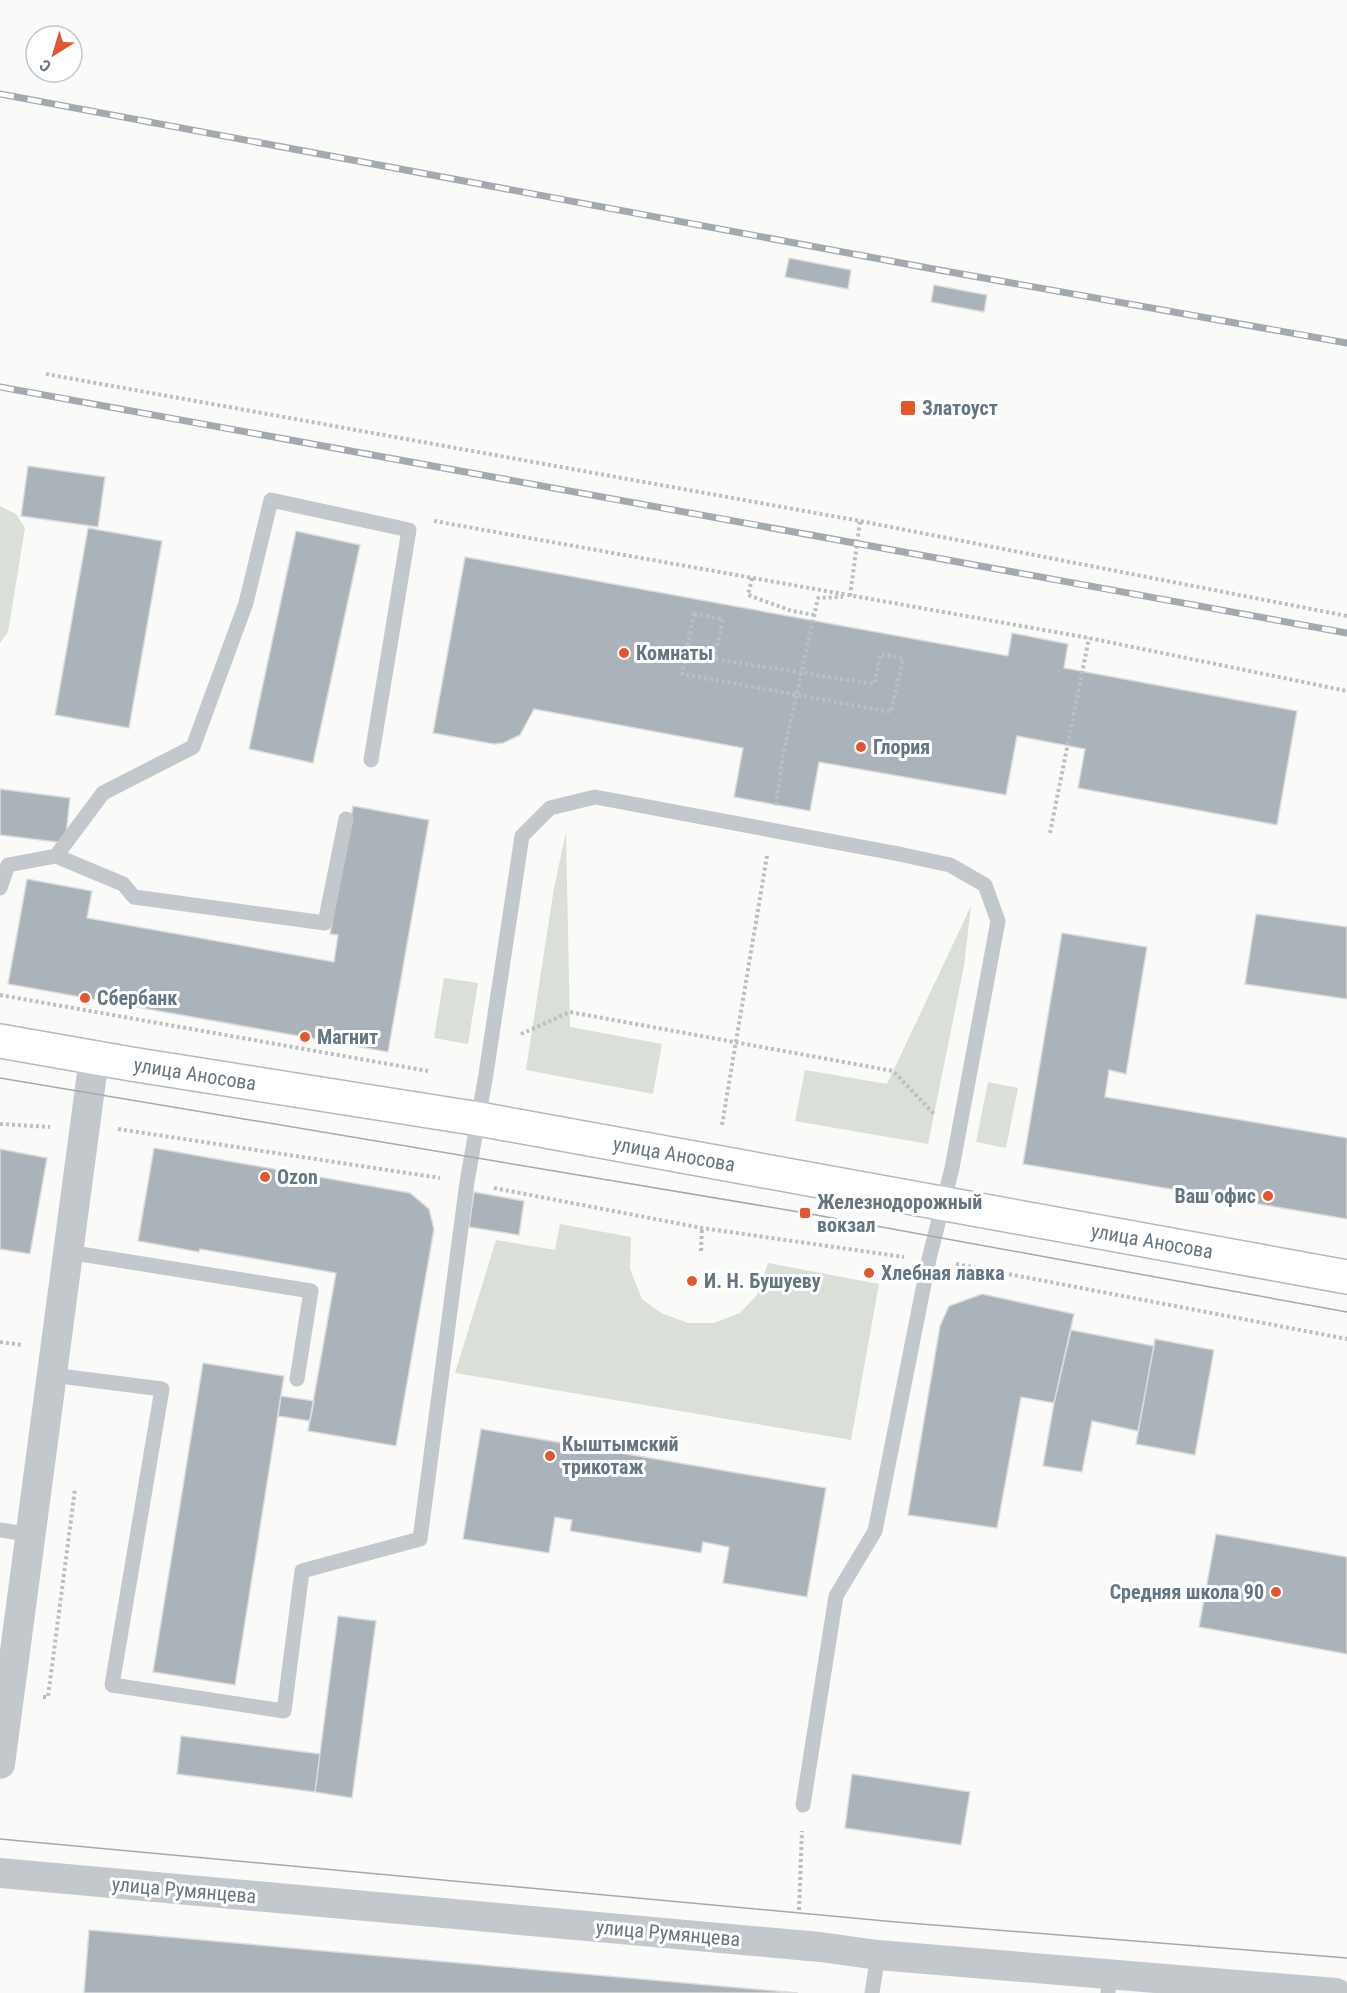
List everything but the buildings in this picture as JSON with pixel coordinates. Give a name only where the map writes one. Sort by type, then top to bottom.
[{"type":"main road","name":"улица Аносова","points":[[0,1041],[478,1119],[1347,1277]]},
{"type":"street","points":[[0,1764],[94,1058]]},
{"type":"street","name":"улица Румянцева","points":[[0,1873],[820,1947],[1109,1984],[1336,1993]]},
{"type":"lane","points":[[56,856],[103,793],[193,747],[246,603],[271,500],[409,530],[371,760]]},
{"type":"lane","points":[[52,1375],[162,1389],[112,1685],[284,1711],[302,1571],[420,1539],[467,1182],[522,836],[550,808],[596,797],[950,865],[985,885],[998,921],[957,1139],[944,1203],[929,1259],[875,1531],[837,1596],[803,1805]]},
{"type":"lane","points":[[0,888],[8,865],[56,856],[123,884],[134,897],[325,923],[346,819]]},
{"type":"lane","points":[[68,1252],[311,1291],[297,1379]]},
{"type":"lane","points":[[0,1530],[32,1535]]},
{"type":"lane","points":[[872,1993],[878,1955]]},
{"type":"path","points":[[46,374],[861,521],[1347,616]]},
{"type":"path","points":[[429,520],[1089,638],[1347,692]]},
{"type":"path","points":[[850,597],[861,521]]},
{"type":"path","points":[[752,578],[748,595],[792,611],[815,615]]},
{"type":"path","points":[[778,790],[796,694],[818,598],[850,597]]},
{"type":"path","points":[[694,614],[723,619],[714,659],[874,684],[881,654],[903,658],[891,712],[796,694],[682,674],[694,614]]},
{"type":"path","points":[[1050,833],[1089,638]]},
{"type":"path","points":[[722,1125],[772,830]]},
{"type":"path","points":[[490,1047],[570,1012],[893,1071],[957,1139]]},
{"type":"path","points":[[0,1124],[121,1129],[467,1182],[702,1228],[876,1254],[929,1259],[1347,1339]]},
{"type":"path","points":[[701,1251],[702,1228]]},
{"type":"path","points":[[800,1881],[803,1805]]},
{"type":"shaded area","points":[[0,506],[16,514],[25,528],[8,632],[0,643]]},
{"type":"shaded area","points":[[566,832],[570,1027],[662,1044],[653,1094],[526,1070],[554,888]]},
{"type":"shaded area","points":[[971,906],[964,966],[928,1144],[795,1121],[805,1070],[887,1084]]},
{"type":"shaded area","points":[[444,978],[478,983],[468,1044],[434,1038]]},
{"type":"shaded area","points":[[988,1082],[1018,1088],[1006,1148],[976,1142]]},
{"type":"shaded area","points":[[560,1224],[631,1237],[630,1269],[642,1299],[661,1313],[688,1323],[714,1323],[740,1313],[757,1295],[768,1263],[879,1284],[851,1440],[455,1373],[496,1240],[555,1250]]},
{"type":"tram line","points":[[0,1078],[805,1213],[1347,1312]]},
{"type":"tram line","points":[[0,1839],[896,1922],[1347,1958]]},
{"type":"railway","points":[[0,94],[928,268],[1347,343]]},
{"type":"railway","points":[[0,387],[1347,633]]},
{"type":"place","name":"Златоуст","points":[[908,408]]},
{"type":"place","name":"Комнаты","points":[[624,653]]},
{"type":"place","name":"Глория","points":[[861,747]]},
{"type":"place","name":"Сбербанк","points":[[85,998]]},
{"type":"place","name":"Магнит","points":[[305,1037]]},
{"type":"place","name":"Ozon","points":[[265,1177]]},
{"type":"place","name":"Ваш офис","points":[[1268,1196]]},
{"type":"place","name":"Железнодорожный вокзал","points":[[805,1213]]},
{"type":"place","name":"Хлебная лавка","points":[[869,1273]]},
{"type":"place","name":"И. Н. Бушуеву","points":[[692,1281]]},
{"type":"place","name":"Кыштымский трикотаж","points":[[550,1456]]},
{"type":"place","name":"Средняя школа 90","points":[[1276,1592]]}]
